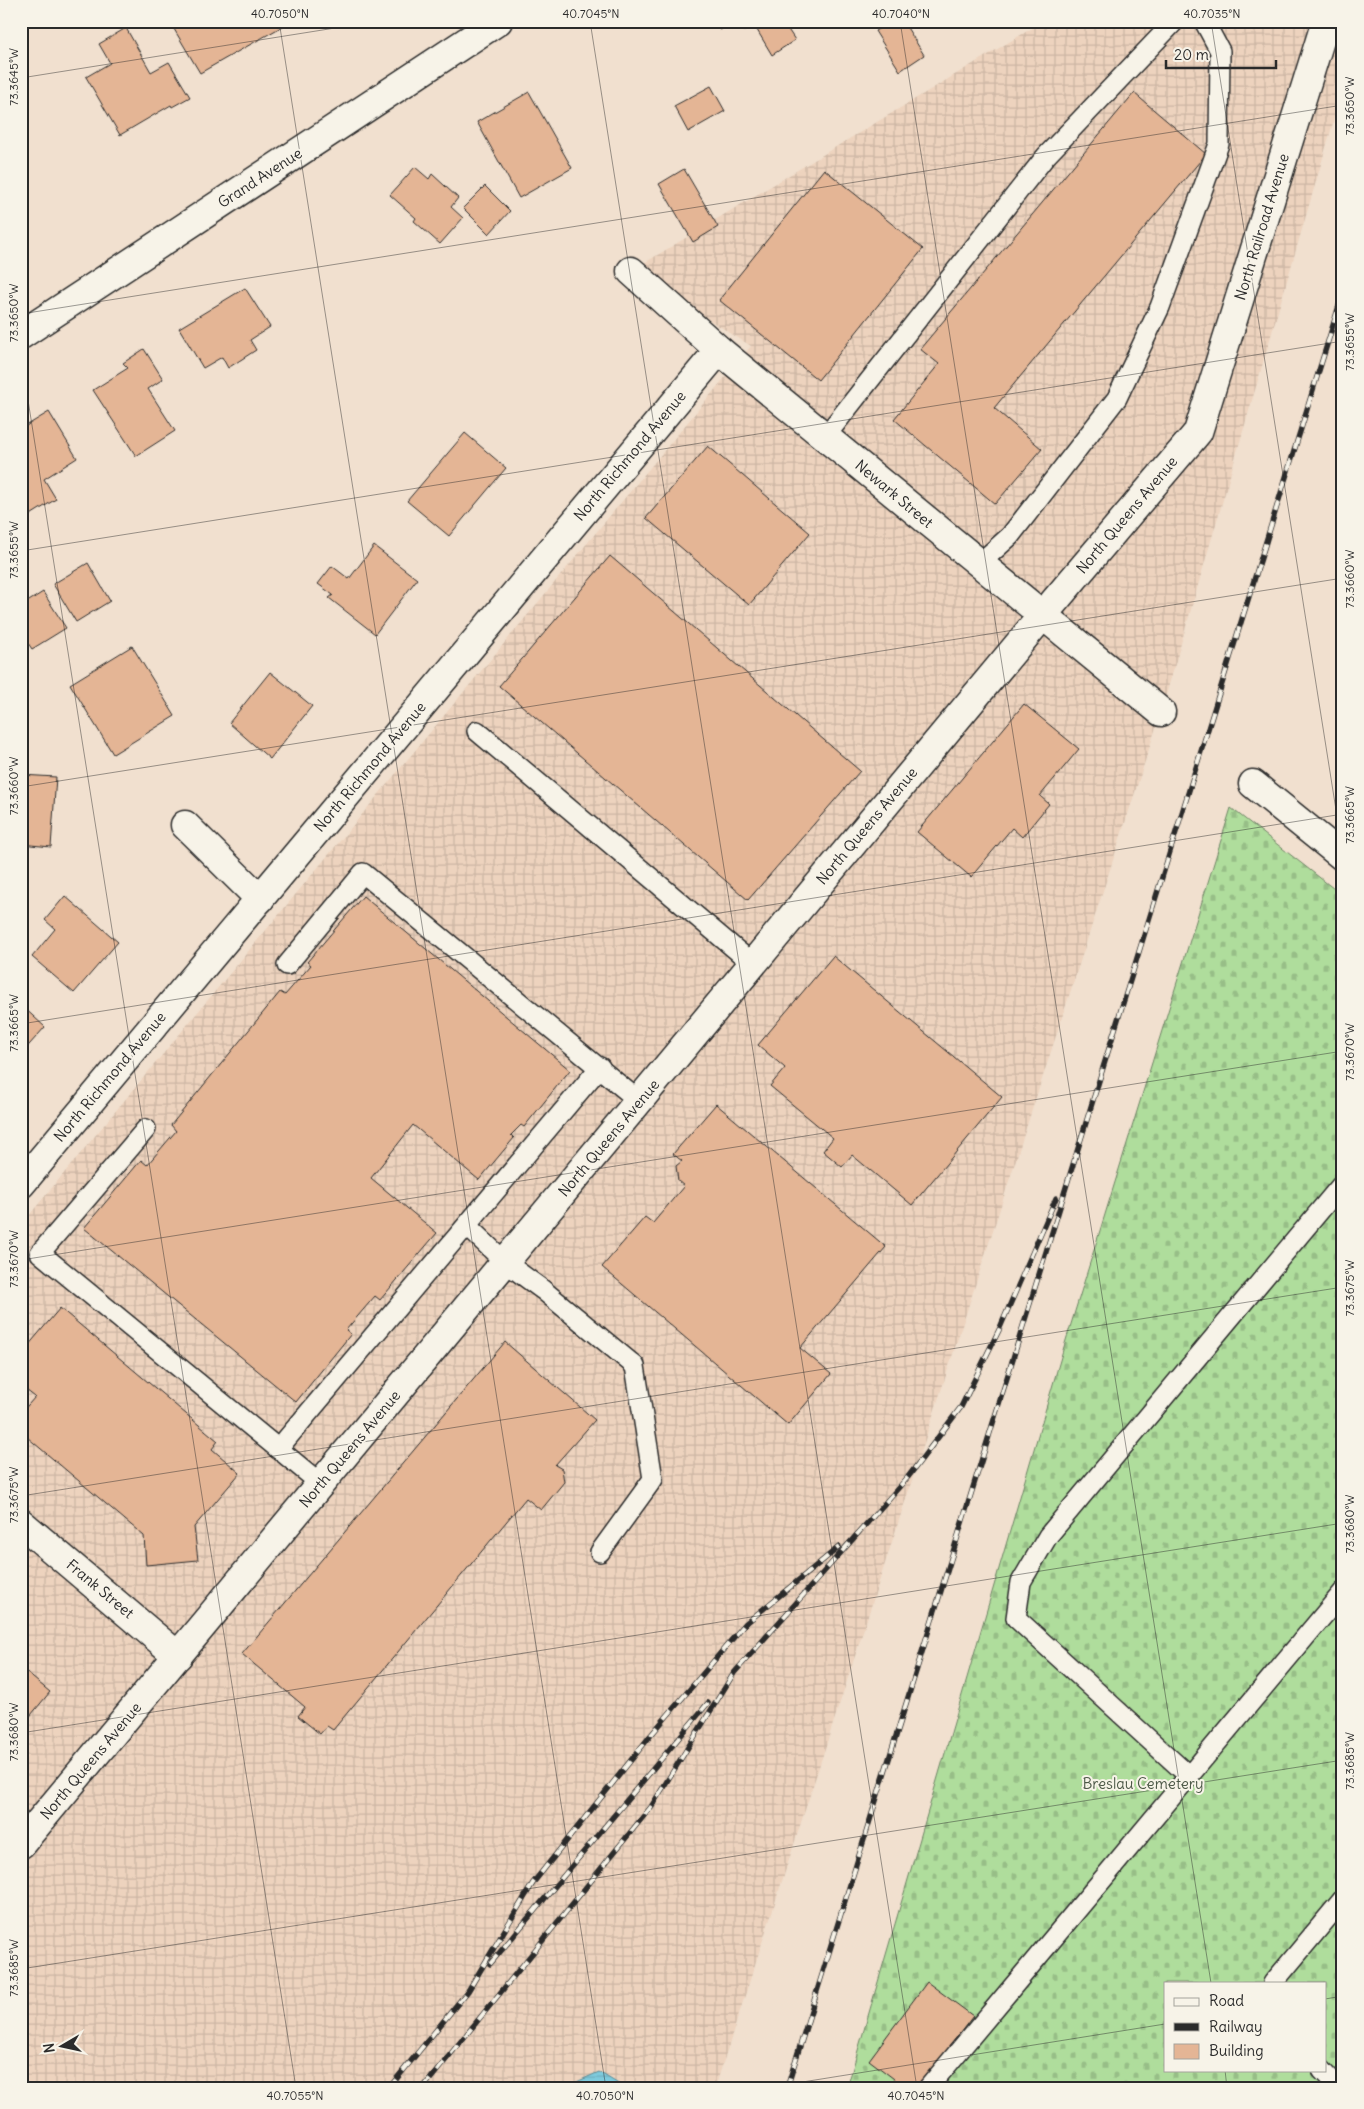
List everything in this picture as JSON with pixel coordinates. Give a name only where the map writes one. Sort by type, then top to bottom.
[{"type":"street","name":"Grand Avenue","points":[[21,334],[498,21]]},
{"type":"street","name":"North Railroad Avenue","points":[[1198,432],[1326,21]]},
{"type":"street","name":"Newark Street","points":[[631,271],[719,350],[1161,712]]},
{"type":"street","name":"North Richmond Avenue","points":[[21,1184],[719,350]]},
{"type":"street","name":"North Queens Avenue","points":[[21,1844],[1042,616],[1198,432]]},
{"type":"street","points":[[1253,784],[1343,857]]},
{"type":"street","points":[[185,826],[260,899]]},
{"type":"street","name":"Frank Street","points":[[21,1523],[178,1656]]},
{"type":"lane","points":[[825,437],[1046,156],[1175,21]]},
{"type":"lane","points":[[979,564],[1010,536],[1117,398],[1160,308],[1219,144],[1220,51],[1204,21]]},
{"type":"lane","points":[[477,731],[753,964]]},
{"type":"lane","points":[[287,965],[363,872],[600,1066],[639,1101]]},
{"type":"lane","points":[[278,1449],[600,1066]]},
{"type":"lane","points":[[146,1129],[40,1253],[321,1484]]},
{"type":"lane","points":[[1189,1776],[1016,1618],[1021,1582],[1048,1536],[1343,1183]]},
{"type":"lane","points":[[467,1226],[506,1263],[543,1290],[635,1366],[653,1478],[600,1552]]},
{"type":"lane","points":[[928,2088],[1343,1592]]},
{"type":"lane","points":[[1274,1982],[1343,1899]]},
{"type":"lane","points":[[1324,2072],[1340,2088]]},
{"type":"shaded area","points":[[1044,21],[1343,21],[1343,89],[1161,712],[715,2088],[21,2088],[21,1225],[751,346],[631,271]]},
{"type":"green space","name":"Breslau Cemetery","points":[[1231,808],[1343,896],[1343,2088],[847,2088],[1063,1350]]},
{"type":"water","points":[[599,2072],[625,2088],[563,2088]]},
{"type":"building","points":[[187,21],[280,21],[283,26],[200,73],[174,29]]},
{"type":"building","points":[[715,21],[735,21],[720,30]]},
{"type":"building","points":[[738,21],[791,21],[785,25],[795,40],[772,55],[754,25],[744,31]]},
{"type":"building","points":[[891,21],[903,21],[924,55],[900,71],[875,31]]},
{"type":"building","points":[[126,28],[151,72],[169,62],[190,97],[172,107],[171,105],[120,135],[86,77],[110,63],[99,44]]},
{"type":"building","points":[[711,86],[725,111],[688,132],[674,106]]},
{"type":"building","points":[[529,92],[572,168],[519,198],[477,122]]},
{"type":"building","points":[[1134,93],[1206,154],[994,408],[1042,449],[995,504],[894,419],[939,364],[920,349]]},
{"type":"building","points":[[415,167],[429,179],[432,174],[458,198],[451,207],[463,218],[440,244],[414,221],[416,218],[390,195]]},
{"type":"building","points":[[684,169],[718,227],[693,242],[659,184]]},
{"type":"building","points":[[824,169],[923,249],[818,380],[719,300]]},
{"type":"building","points":[[485,186],[510,211],[489,234],[463,208]]},
{"type":"building","points":[[245,288],[270,327],[250,340],[256,350],[228,368],[222,357],[203,368],[179,328]]},
{"type":"building","points":[[144,349],[163,379],[148,389],[175,431],[136,456],[93,390],[128,368],[123,363]]},
{"type":"building","points":[[49,412],[77,458],[44,479],[56,499],[21,521],[21,429]]},
{"type":"building","points":[[465,433],[506,468],[449,536],[407,501]]},
{"type":"building","points":[[708,446],[810,533],[749,605],[646,518]]},
{"type":"building","points":[[374,546],[417,579],[375,634],[329,598],[333,595],[318,584],[332,566],[349,579]]},
{"type":"building","points":[[610,556],[860,771],[748,900],[499,686]]},
{"type":"building","points":[[88,563],[110,601],[76,622],[53,584]]},
{"type":"building","points":[[43,592],[66,628],[32,649],[21,633],[21,606]]},
{"type":"building","points":[[132,646],[175,716],[113,754],[70,684]]},
{"type":"building","points":[[270,672],[312,706],[270,759],[229,723]]},
{"type":"building","points":[[1024,704],[1079,749],[1040,796],[1049,804],[1022,837],[1012,828],[971,877],[917,832]]},
{"type":"building","points":[[21,775],[56,777],[51,847],[21,844]]},
{"type":"building","points":[[65,896],[118,942],[74,993],[32,957],[55,929],[45,920]]},
{"type":"building","points":[[363,896],[570,1070],[524,1127],[521,1125],[511,1135],[514,1138],[479,1180],[413,1125],[371,1178],[437,1233],[380,1300],[375,1296],[346,1330],[351,1334],[296,1402],[84,1228],[141,1160],[147,1165],[176,1131],[171,1125],[280,992],[285,995],[311,965],[307,962]]},
{"type":"building","points":[[833,956],[1002,1097],[912,1205],[852,1155],[842,1167],[823,1151],[833,1138],[770,1086],[785,1068],[758,1045]]},
{"type":"building","points":[[21,1005],[45,1027],[21,1054]]},
{"type":"building","points":[[716,1104],[886,1247],[800,1348],[831,1374],[788,1425],[602,1267],[645,1217],[653,1223],[684,1186],[678,1181],[676,1166],[682,1161],[673,1154]]},
{"type":"building","points":[[60,1308],[218,1441],[212,1449],[240,1473],[194,1527],[198,1560],[146,1565],[144,1536],[21,1432],[21,1413],[35,1397],[21,1386],[21,1354]]},
{"type":"building","points":[[505,1342],[595,1420],[555,1465],[562,1469],[564,1482],[541,1510],[526,1498],[333,1730],[327,1726],[320,1734],[298,1716],[305,1707],[242,1654]]},
{"type":"building","points":[[21,1668],[50,1692],[21,1727]]},
{"type":"building","points":[[927,1982],[973,2016],[918,2088],[906,2088],[869,2060]]},
{"type":"railway","points":[[787,2088],[1343,293]]},
{"type":"railway","points":[[423,2088],[651,1807],[734,1673],[908,1477],[961,1407],[999,1330],[1056,1198]]},
{"type":"railway","points":[[389,2088],[468,1991],[533,1883],[651,1735],[745,1624],[839,1547]]},
{"type":"railway","points":[[490,1964],[708,1703]]}]
